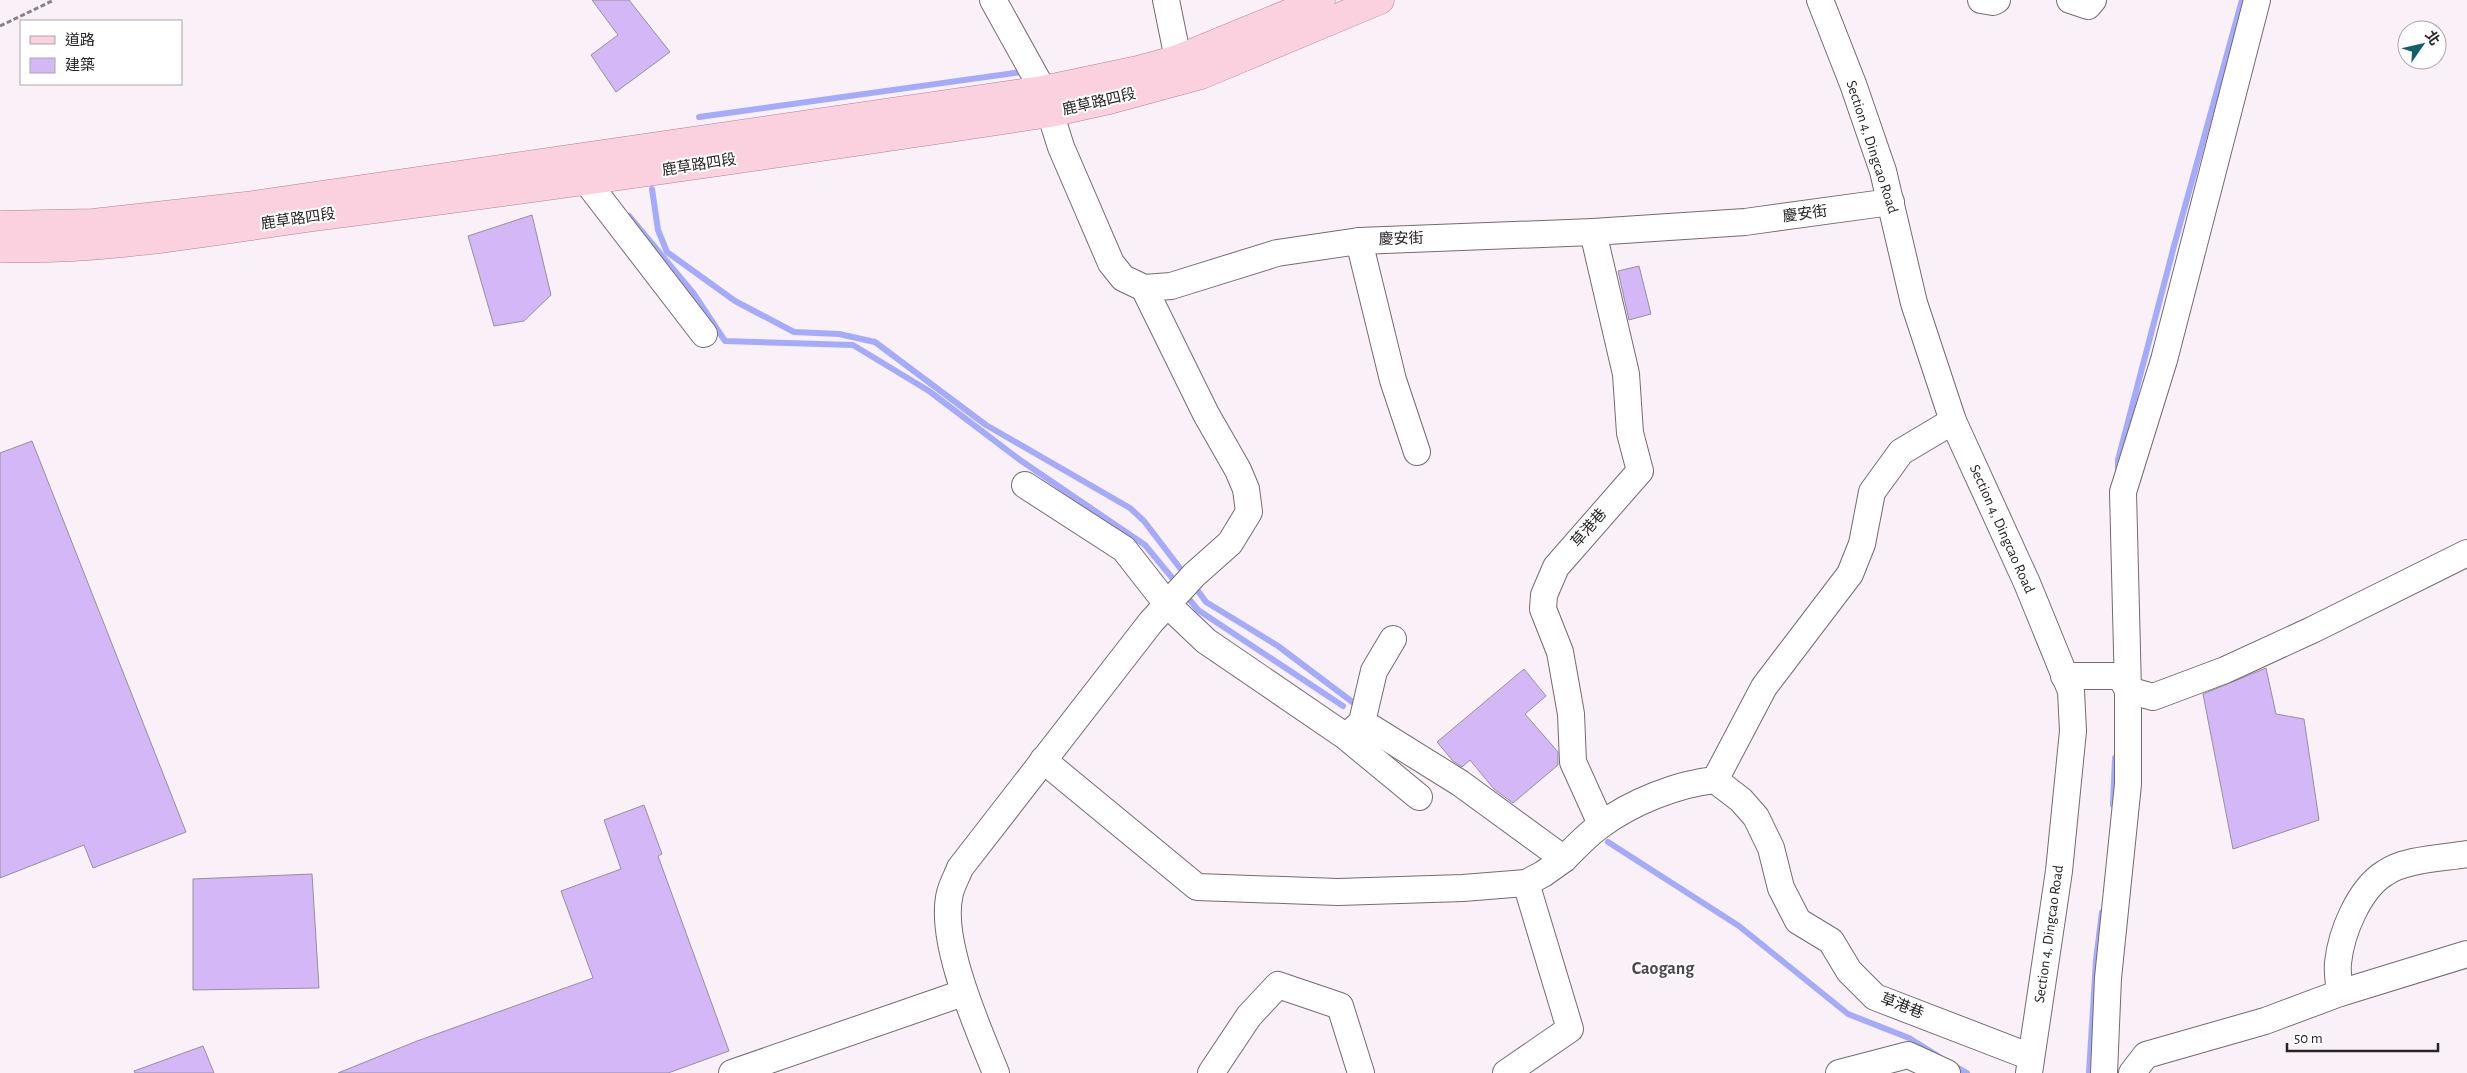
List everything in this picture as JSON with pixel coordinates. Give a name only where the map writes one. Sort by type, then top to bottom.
[{"type":"main road","name":"鹿草路四段","points":[[304,207],[587,182],[1046,101],[1120,74],[1178,59],[1321,0]]},
{"type":"main road","name":"鹿草路四段","points":[[0,225],[37,238],[110,245],[247,216],[817,124],[1154,89],[1201,75],[1380,0]]},
{"type":"main road","name":"鹿草路四段","points":[[0,248],[37,238]]},
{"type":"street","points":[[993,0],[1046,101],[1064,155],[1111,263],[1123,278],[1144,288],[1206,414],[1238,470],[1246,488],[1249,512],[1230,543],[1194,575],[1171,600],[1043,760],[960,868],[950,894],[948,922],[963,993],[996,1073]]},
{"type":"street","points":[[1166,0],[1178,59]]},
{"type":"street","name":"Section 4, Dingcao Road","points":[[1820,0],[1853,84],[1891,202],[1914,303],[1953,421],[2027,583],[2070,691],[2073,731],[2058,871],[2030,1065]]},
{"type":"street","points":[[1981,0],[1993,2],[1997,0]]},
{"type":"street","points":[[2070,0],[2088,6],[2093,0]]},
{"type":"street","points":[[2104,1073],[2108,978],[2128,784],[2128,690],[2123,492],[2164,360],[2257,0]]},
{"type":"street","points":[[587,182],[704,334]]},
{"type":"street","name":"慶安街","points":[[1144,288],[1171,286],[1277,252],[1359,241],[1593,232],[1745,222],[1891,202]]},
{"type":"street","name":"草港巷","points":[[1593,232],[1626,374],[1630,433],[1640,471],[1556,566],[1544,594],[1543,608],[1560,652],[1571,714],[1573,762],[1601,824]]},
{"type":"street","points":[[1359,241],[1393,380],[1417,452]]},
{"type":"street","points":[[1043,760],[1197,887],[1338,892],[1463,888],[1526,883],[1564,859],[1601,824],[1654,796],[1691,783],[1715,780],[1764,687],[1850,574],[1862,544],[1872,492],[1901,452],[1953,421]]},
{"type":"street","points":[[1025,485],[1124,549],[1206,641],[1354,729],[1460,784],[1564,859]]},
{"type":"street","points":[[2064,676],[2120,676],[2128,690],[2153,697],[2224,670],[2312,630],[2467,553]]},
{"type":"street","points":[[1354,729],[1374,672],[1393,639]]},
{"type":"street","points":[[1354,729],[1419,797]]},
{"type":"street","name":"草港巷","points":[[1715,780],[1741,800],[1756,817],[1771,848],[1781,888],[1798,921],[1832,941],[1849,971],[1875,997],[2030,1065]]},
{"type":"street","points":[[2340,993],[2338,964],[2344,930],[2362,896],[2385,873],[2414,862],[2467,854]]},
{"type":"street","points":[[1506,1073],[1570,1029],[1526,883]]},
{"type":"street","points":[[2132,1073],[2146,1055],[2265,1022],[2340,993],[2467,954]]},
{"type":"street","points":[[1221,1068],[1249,1016],[1278,985],[1340,1006],[1360,1073]]},
{"type":"street","points":[[732,1073],[963,993]]},
{"type":"street","points":[[1839,1073],[1908,1055],[1947,1073]]},
{"type":"path","points":[[0,26],[54,0]]},
{"type":"building","points":[[592,0],[629,0],[670,52],[616,92],[591,55],[618,35]]},
{"type":"building","points":[[532,215],[551,295],[524,321],[494,326],[468,236]]},
{"type":"building","points":[[1639,266],[1651,314],[1629,320],[1618,271]]},
{"type":"building","points":[[32,441],[186,832],[93,868],[84,845],[0,878],[0,453]]},
{"type":"building","points":[[2266,668],[2276,714],[2304,719],[2319,820],[2233,849],[2203,694]]},
{"type":"building","points":[[1524,669],[1546,696],[1525,714],[1558,752],[1558,765],[1513,803],[1494,789],[1470,760],[1462,767],[1453,761],[1437,742]]},
{"type":"building","points":[[644,805],[662,854],[658,856],[729,1051],[668,1073],[338,1073],[417,1041],[593,978],[561,891],[621,869],[604,820]]},
{"type":"building","points":[[312,874],[319,988],[193,990],[193,879]]},
{"type":"building","points":[[203,1046],[214,1073],[135,1073],[134,1071]]},
{"type":"waterway","points":[[2118,471],[2118,460],[2174,246],[2242,0]]},
{"type":"waterway","points":[[699,117],[1021,72],[1018,67]]},
{"type":"waterway","points":[[652,189],[658,230],[667,252],[735,301],[794,332],[839,334],[875,342],[986,425],[1130,508],[1144,521],[1186,576]]},
{"type":"waterway","points":[[629,216],[694,294],[725,341],[853,345],[929,391],[1020,460],[1145,545],[1178,585]]},
{"type":"waterway","points":[[1193,584],[1206,602],[1278,646],[1359,707]]},
{"type":"waterway","points":[[1184,593],[1198,610],[1343,706]]},
{"type":"waterway","points":[[2113,805],[2115,758]]},
{"type":"waterway","points":[[1608,842],[1739,926],[1848,1014],[1909,1038],[1938,1056]]},
{"type":"waterway","points":[[2089,1073],[2096,960],[2102,912]]},
{"type":"waterway","points":[[1953,1065],[1967,1073]]},
{"type":"district","name":"Caogang","points":[[1663,969]]}]
